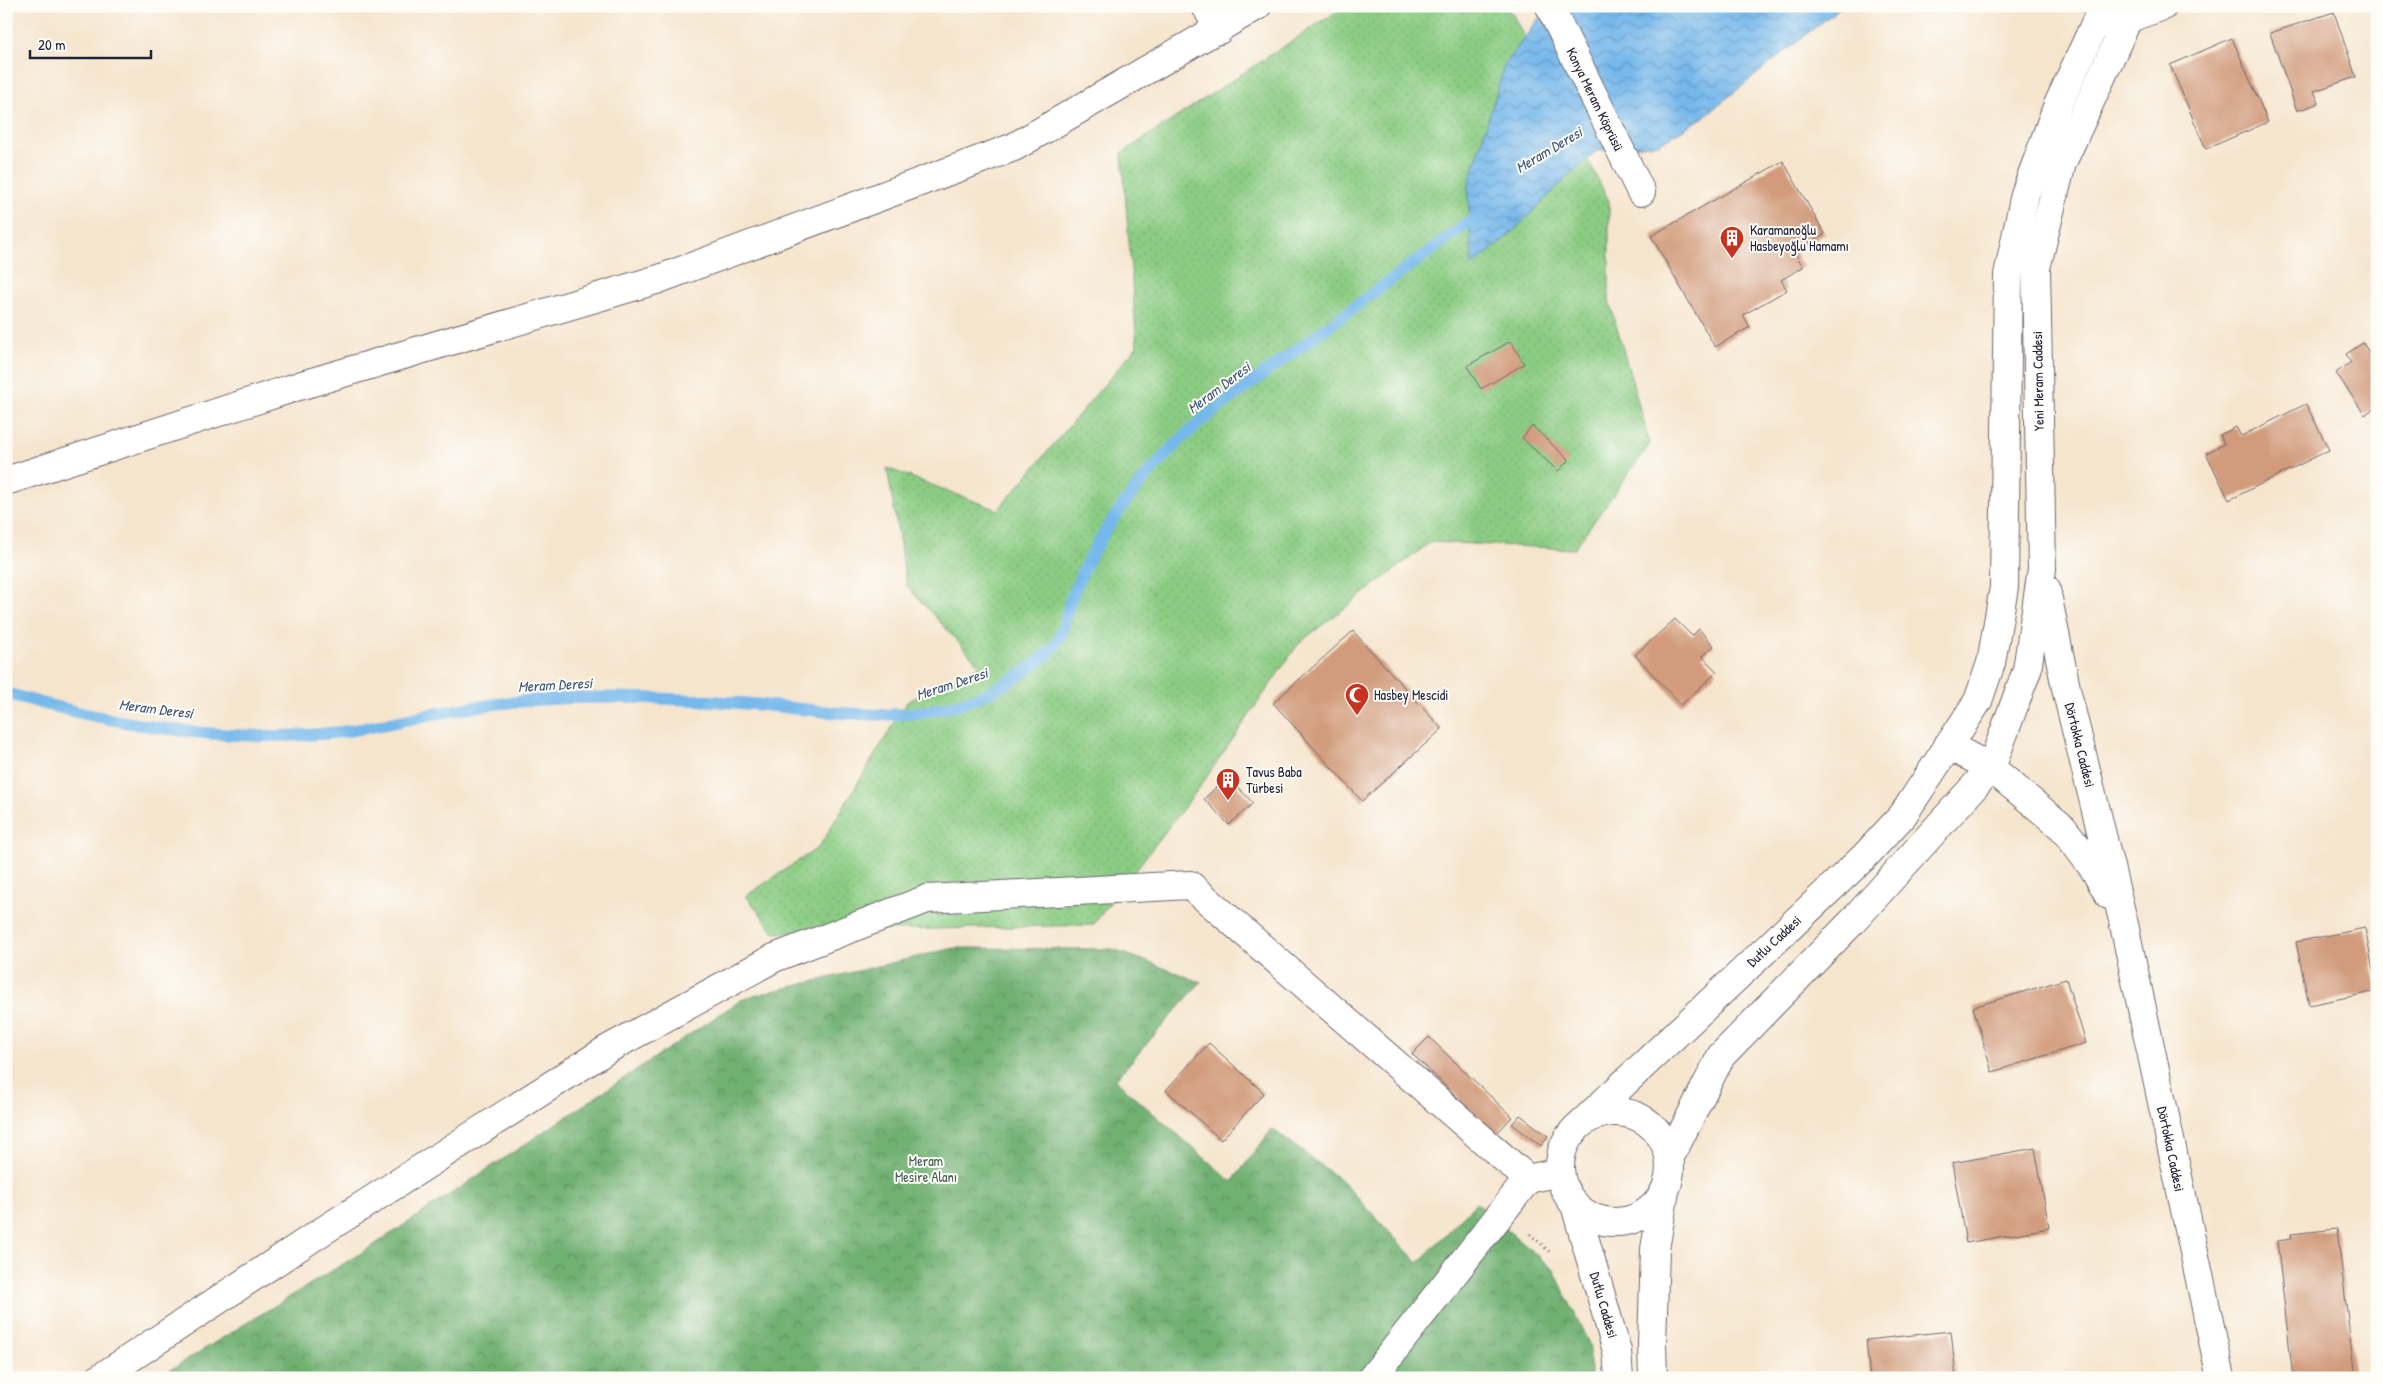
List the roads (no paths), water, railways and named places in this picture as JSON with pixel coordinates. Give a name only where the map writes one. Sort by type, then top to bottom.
[{"type":"street","points":[[1206,6],[1219,30]]},
{"type":"street","points":[[6,481],[298,386],[659,278],[1005,150],[1219,30],[1257,6]]},
{"type":"street","name":"Konya Meram Köprüsü","points":[[1550,6],[1641,192]]},
{"type":"street","points":[[1948,745],[1978,701],[1991,664],[2004,587],[2008,275],[2025,194],[2057,107],[2104,6]]},
{"type":"street","points":[[2090,33],[2131,13],[2163,6]]},
{"type":"street","name":"Yeni Meram Caddesi","points":[[1991,768],[2027,670],[2042,569],[2036,268],[2062,163],[2131,13]]},
{"type":"street","name":"Dörtokka Caddesi","points":[[2042,569],[2067,693],[2123,920],[2221,1378]]},
{"type":"street","name":"Dörtokka Caddesi","points":[[1948,745],[1991,768],[2063,828],[2094,869],[2123,920]]},
{"type":"street","name":"Dutlu Caddesi","points":[[1583,1122],[1864,857],[1903,815],[1948,745]]},
{"type":"street","points":[[1670,1157],[1721,1056],[1853,921],[1991,768]]},
{"type":"street","points":[[100,1378],[315,1236],[608,1049],[774,958],[927,899],[1190,885],[1528,1179]]},
{"type":"street","points":[[1653,1378],[1652,1344],[1655,1249],[1665,1191],[1670,1174],[1670,1157],[1664,1141],[1654,1126],[1638,1116],[1619,1112],[1600,1114],[1583,1122],[1570,1136],[1562,1153],[1560,1172],[1565,1190],[1575,1205],[1590,1216],[1607,1222],[1624,1221],[1641,1216],[1655,1206],[1665,1191]]},
{"type":"street","points":[[1372,1378],[1528,1179],[1560,1172]]},
{"type":"street","name":"Dutlu Caddesi","points":[[1575,1205],[1617,1351],[1619,1378]]},
{"type":"water","points":[[1566,6],[1842,6],[1702,118],[1658,144],[1596,151],[1511,233],[1472,266],[1468,187],[1505,64],[1539,18]]},
{"type":"waterway","name":"Meram Deresi","points":[[6,693],[129,723],[214,734],[257,736],[341,732],[480,706],[569,698],[684,699],[851,714],[884,715],[915,713],[947,707],[979,697],[1010,681],[1036,663],[1054,647],[1062,632],[1070,602],[1080,578],[1106,530],[1144,479],[1187,433],[1203,419],[1484,211]]},
{"type":"place","name":"Karamanoğlu Hasbeyoğlu Hamamı","points":[[1732,259]]},
{"type":"place","name":"Hasbey Mescidi","points":[[1357,716]]},
{"type":"place","name":"Tavus Baba Türbesi","points":[[1228,801]]},
{"type":"park label","name":"Meram Mesire Alanı","points":[[926,1170]]}]
